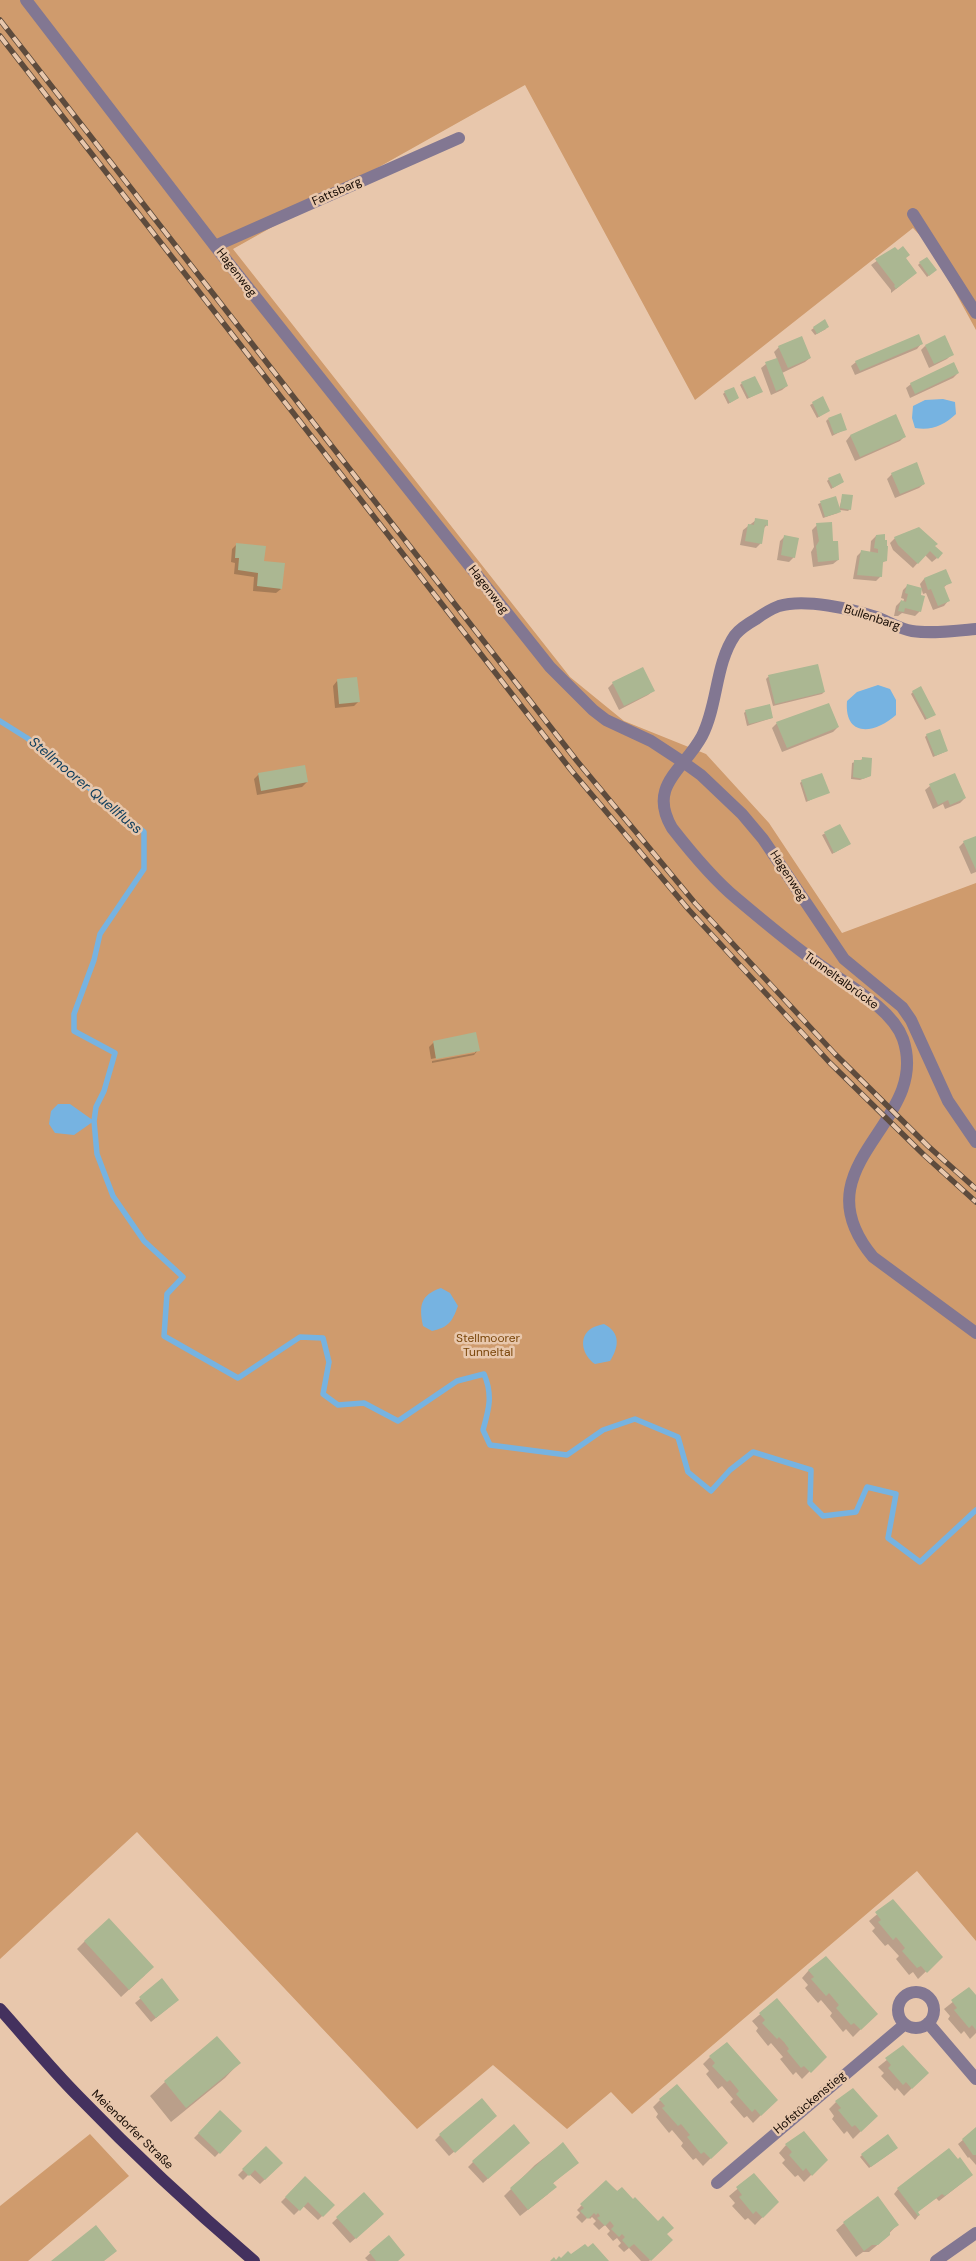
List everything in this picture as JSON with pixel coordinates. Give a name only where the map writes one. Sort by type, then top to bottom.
[{"type":"main road","name":"Meiendorfer Straße","points":[[0,2009],[78,2096],[114,2132],[204,2218],[254,2261]]},
{"type":"street","name":"Hagenweg","points":[[26,0],[215,246],[569,689],[606,720],[651,742],[701,775],[722,794],[763,839],[844,959],[902,1007],[912,1020],[948,1100],[976,1142]]},
{"type":"street","name":"Fattsbarg","points":[[215,246],[459,138]]},
{"type":"street","points":[[913,214],[976,313]]},
{"type":"street","name":"Bullenbarg","points":[[683,762],[698,744],[706,727],[726,653],[736,635],[748,624],[780,606],[801,604],[840,607],[911,630],[942,632],[976,629]]},
{"type":"street","name":"Tunneltalbrücke","points":[[683,762],[665,789],[665,816],[683,842],[733,896],[808,957],[880,1009],[898,1030],[905,1050],[906,1076],[904,1089],[852,1176],[850,1205],[852,1218],[864,1246],[873,1257],[976,1333]]},
{"type":"street","points":[[917,1992],[926,1995],[933,2004],[933,2016],[928,2023],[916,2028],[904,2024],[898,2014],[899,2002],[907,1994],[917,1992]]},
{"type":"street","points":[[928,2023],[976,2079]]},
{"type":"street","name":"Hofstückenstieg","points":[[717,2183],[904,2024]]},
{"type":"street","points":[[936,2261],[976,2233]]},
{"type":"green space","name":"Stellmoorer Tunneltal","points":[[0,0],[976,0],[976,330],[930,246],[913,228],[695,400],[525,85],[233,249],[570,677],[624,721],[706,754],[769,823],[842,933],[976,883],[976,1941],[917,1871],[632,2114],[611,2092],[567,2129],[493,2065],[417,2129],[137,1832],[0,1959]]},
{"type":"green space","points":[[90,2134],[129,2176],[28,2261],[0,2261],[0,2206]]},
{"type":"water","points":[[943,399],[955,402],[956,414],[947,421],[932,428],[915,428],[912,418],[913,406],[925,400]]},
{"type":"water","points":[[878,685],[890,689],[896,700],[896,715],[879,726],[870,729],[856,727],[850,721],[847,713],[847,701],[857,692]]},
{"type":"water","points":[[58,1104],[70,1104],[94,1121],[74,1135],[55,1133],[49,1124],[51,1111]]},
{"type":"water","points":[[441,1288],[450,1293],[458,1306],[454,1316],[446,1326],[432,1331],[423,1326],[421,1307],[429,1294]]},
{"type":"water","points":[[604,1324],[616,1336],[617,1346],[610,1361],[595,1364],[587,1356],[583,1346],[584,1336],[593,1327]]},
{"type":"building","points":[[903,246],[910,255],[906,258],[917,273],[896,289],[875,259],[895,247],[898,250]]},
{"type":"building","points":[[927,257],[937,270],[929,276],[919,262]]},
{"type":"building","points":[[825,319],[829,327],[817,334],[813,327]]},
{"type":"building","points":[[919,334],[923,344],[860,371],[855,361]]},
{"type":"building","points":[[945,335],[954,355],[934,364],[925,345]]},
{"type":"building","points":[[802,336],[811,358],[788,368],[778,346]]},
{"type":"building","points":[[777,358],[788,386],[776,391],[765,362]]},
{"type":"building","points":[[954,362],[959,373],[915,394],[910,383]]},
{"type":"building","points":[[755,376],[763,392],[749,398],[741,382]]},
{"type":"building","points":[[734,387],[739,398],[730,403],[724,391]]},
{"type":"building","points":[[823,396],[830,411],[819,417],[812,402]]},
{"type":"building","points":[[841,413],[847,430],[834,434],[828,418]]},
{"type":"building","points":[[896,414],[906,437],[860,457],[850,435]]},
{"type":"building","points":[[917,462],[925,484],[900,494],[891,473]]},
{"type":"building","points":[[840,473],[844,482],[833,488],[828,478]]},
{"type":"building","points":[[842,494],[853,495],[851,510],[840,508]]},
{"type":"building","points":[[836,496],[841,512],[825,517],[820,501]]},
{"type":"building","points":[[755,518],[768,520],[768,526],[765,525],[762,544],[745,541],[748,524],[754,525]]},
{"type":"building","points":[[832,522],[833,541],[838,541],[839,560],[818,562],[816,546],[819,541],[816,523]]},
{"type":"building","points":[[919,527],[938,544],[935,546],[943,553],[938,559],[930,551],[918,564],[898,545],[894,537]]},
{"type":"building","points":[[885,534],[888,546],[887,561],[883,562],[882,577],[857,575],[861,550],[878,553],[878,549],[874,548],[876,535]]},
{"type":"building","points":[[784,535],[799,538],[795,558],[781,555]]},
{"type":"building","points":[[236,543],[266,546],[264,561],[285,563],[282,589],[257,586],[258,573],[238,570],[239,558],[235,558]]},
{"type":"building","points":[[946,569],[952,583],[944,586],[950,601],[938,606],[931,589],[928,590],[924,578]]},
{"type":"building","points":[[907,584],[922,588],[921,595],[925,596],[921,612],[905,608],[904,612],[898,611],[901,600],[906,602],[908,594],[905,593]]},
{"type":"building","points":[[818,664],[825,692],[775,704],[768,675]]},
{"type":"building","points":[[643,667],[655,691],[624,706],[612,682]]},
{"type":"building","points":[[357,677],[360,702],[339,704],[337,679]]},
{"type":"building","points":[[921,686],[936,715],[927,719],[912,691]]},
{"type":"building","points":[[829,703],[839,727],[787,748],[776,722]]},
{"type":"building","points":[[770,704],[773,718],[749,724],[745,710]]},
{"type":"building","points":[[940,729],[948,751],[935,756],[926,734]]},
{"type":"building","points":[[862,757],[872,758],[871,776],[863,779],[853,777],[854,760],[862,760]]},
{"type":"building","points":[[305,765],[308,782],[261,791],[258,773]]},
{"type":"building","points":[[822,773],[830,793],[808,801],[801,780]]},
{"type":"building","points":[[955,773],[966,798],[950,805],[948,800],[938,805],[929,784]]},
{"type":"building","points":[[840,824],[851,844],[834,853],[824,832]]},
{"type":"building","points":[[976,836],[976,870],[963,841]]},
{"type":"building","points":[[476,1032],[480,1051],[436,1059],[433,1041]]},
{"type":"building","points":[[893,1899],[943,1957],[927,1973],[921,1966],[917,1968],[902,1951],[905,1948],[896,1937],[893,1940],[878,1922],[881,1920],[875,1912]]},
{"type":"building","points":[[109,1918],[154,1967],[129,1990],[84,1941]]},
{"type":"building","points":[[826,1956],[878,2014],[861,2030],[854,2023],[851,2025],[836,2008],[839,2005],[829,1993],[826,1996],[811,1979],[814,1977],[808,1970]]},
{"type":"building","points":[[162,1978],[179,2000],[156,2018],[139,1997]]},
{"type":"building","points":[[969,1987],[976,1995],[976,2030],[972,2025],[969,2028],[954,2010],[957,2008],[951,2000]]},
{"type":"building","points":[[777,1998],[827,2057],[811,2073],[804,2066],[801,2068],[787,2051],[789,2049],[784,2042],[779,2037],[777,2039],[762,2023],[765,2020],[759,2013]]},
{"type":"building","points":[[217,2036],[241,2063],[186,2108],[164,2081]]},
{"type":"building","points":[[727,2042],[778,2100],[761,2116],[755,2109],[752,2112],[736,2094],[739,2091],[730,2080],[727,2082],[712,2066],[715,2063],[709,2056]]},
{"type":"building","points":[[903,2045],[929,2073],[912,2089],[906,2082],[903,2085],[888,2068],[891,2065],[885,2058]]},
{"type":"building","points":[[677,2084],[728,2143],[711,2159],[704,2152],[701,2154],[687,2137],[690,2135],[681,2124],[678,2126],[662,2108],[665,2106],[659,2099]]},
{"type":"building","points":[[853,2088],[878,2116],[861,2132],[855,2125],[852,2127],[838,2110],[841,2108],[835,2101]]},
{"type":"building","points":[[482,2098],[497,2116],[455,2153],[439,2134]]},
{"type":"building","points":[[220,2110],[242,2131],[220,2154],[198,2133]]},
{"type":"building","points":[[514,2124],[530,2143],[488,2179],[472,2161]]},
{"type":"building","points":[[976,2127],[976,2155],[973,2155],[962,2139]]},
{"type":"building","points":[[804,2131],[828,2160],[812,2176],[806,2168],[803,2171],[789,2155],[792,2152],[785,2144]]},
{"type":"building","points":[[888,2134],[898,2148],[871,2167],[861,2154]]},
{"type":"building","points":[[563,2142],[579,2163],[553,2183],[557,2187],[528,2210],[510,2188]]},
{"type":"building","points":[[266,2146],[283,2163],[265,2180],[255,2170],[249,2176],[242,2169]]},
{"type":"building","points":[[949,2148],[958,2159],[960,2157],[973,2175],[945,2196],[942,2194],[918,2212],[920,2215],[918,2216],[897,2188]]},
{"type":"building","points":[[754,2173],[779,2202],[763,2218],[756,2211],[753,2214],[739,2197],[742,2195],[736,2187]]},
{"type":"building","points":[[305,2176],[335,2205],[323,2217],[308,2202],[300,2211],[285,2197]]},
{"type":"building","points":[[606,2180],[617,2191],[622,2187],[633,2199],[635,2197],[658,2221],[663,2216],[674,2228],[667,2234],[673,2240],[651,2261],[634,2244],[629,2248],[622,2240],[625,2237],[622,2234],[619,2237],[611,2229],[614,2226],[610,2221],[605,2226],[597,2218],[600,2216],[598,2213],[596,2215],[594,2213],[588,2219],[580,2211],[584,2208],[580,2204]]},
{"type":"building","points":[[364,2192],[384,2214],[356,2239],[336,2217]]},
{"type":"building","points":[[878,2196],[899,2225],[890,2231],[890,2235],[878,2245],[872,2245],[864,2251],[843,2222]]},
{"type":"building","points":[[96,2225],[117,2251],[104,2261],[51,2261]]},
{"type":"building","points":[[389,2235],[405,2255],[398,2261],[376,2261],[369,2252]]},
{"type":"building","points":[[593,2243],[609,2261],[550,2261],[554,2257],[556,2260],[559,2256],[561,2258],[568,2251],[571,2254],[585,2244],[588,2247]]},
{"type":"waterway","name":"Stellmoorer Quellfluss","points":[[0,721],[27,738],[144,832],[144,869],[100,934],[94,960],[74,1014],[74,1031],[115,1053],[104,1091],[96,1107],[94,1121],[97,1154],[113,1196],[144,1241],[183,1277],[167,1294],[164,1336],[238,1378],[300,1337],[323,1338],[329,1362],[323,1394],[338,1405],[364,1403],[398,1421],[457,1381],[484,1374],[487,1382],[489,1402],[483,1430],[490,1445],[567,1455],[603,1430],[635,1419],[678,1437],[688,1472],[711,1491],[730,1470],[753,1452],[811,1470],[810,1503],[823,1516],[856,1512],[867,1487],[896,1494],[888,1538],[920,1562],[976,1510]]},
{"type":"railway","points":[[0,20],[577,761],[695,903],[835,1054],[928,1146],[976,1189]]},
{"type":"railway","points":[[0,36],[571,770],[689,910],[830,1063],[924,1155],[976,1202]]}]
